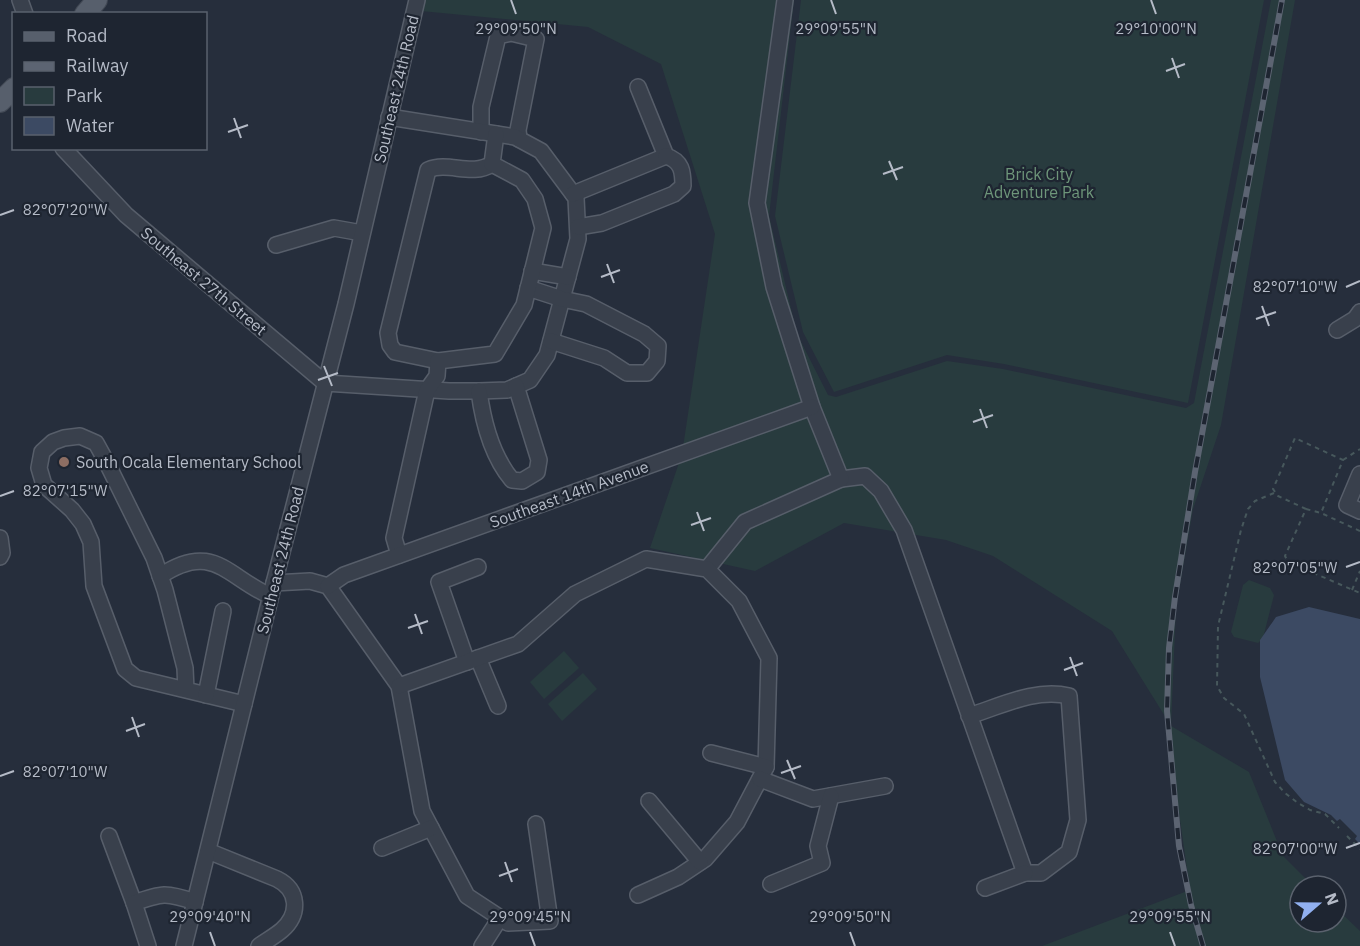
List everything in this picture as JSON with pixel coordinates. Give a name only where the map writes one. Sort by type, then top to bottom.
[{"type":"main road","points":[[86,12],[98,0]]},
{"type":"street","name":"Southeast 24th Road","points":[[184,946],[325,383],[417,0]]},
{"type":"street","points":[[785,0],[757,204],[774,287],[812,407],[841,479]]},
{"type":"street","points":[[481,132],[481,107],[498,36],[511,33],[536,39],[518,130],[519,139]]},
{"type":"street","points":[[638,87],[666,156]]},
{"type":"street","points":[[325,383],[479,391],[507,390],[530,380],[547,355],[578,239],[576,198],[541,151],[519,139],[389,117]]},
{"type":"street","points":[[492,164],[496,134]]},
{"type":"street","name":"Southeast 27th Street","points":[[65,150],[126,214],[325,383]]},
{"type":"street","points":[[573,194],[666,156],[674,158],[681,167],[683,175],[683,186],[674,194],[602,223],[578,227]]},
{"type":"street","points":[[492,164],[522,180],[535,199],[543,228],[524,305],[495,354],[438,360],[395,352],[390,345],[388,333],[428,170],[437,166],[471,170],[485,168],[492,164]]},
{"type":"street","points":[[276,245],[334,228],[362,232]]},
{"type":"street","points":[[532,271],[568,277]]},
{"type":"street","points":[[528,288],[586,304],[644,334],[658,346],[657,361],[647,373],[627,373],[604,358],[551,341]]},
{"type":"street","points":[[1337,330],[1355,319],[1360,312]]},
{"type":"street","points":[[399,555],[394,538],[427,390],[437,376],[438,360]]},
{"type":"street","points":[[479,391],[482,411],[500,465],[512,480],[522,481],[537,472],[538,460],[516,386]]},
{"type":"street","name":"Southeast 14th Avenue","points":[[328,586],[344,575],[812,407]]},
{"type":"street","points":[[186,690],[185,668],[154,558],[107,463],[96,443],[80,436],[53,442],[42,452],[39,468],[44,485],[84,524],[91,542],[94,586],[125,669],[136,678],[244,704]]},
{"type":"street","points":[[1353,508],[1360,474]]},
{"type":"street","points":[[707,570],[745,522],[841,479],[865,476],[881,491],[904,530],[1025,873]]},
{"type":"street","points":[[0,538],[2,553],[0,557]]},
{"type":"street","points":[[399,686],[518,644],[575,594],[646,559],[707,570],[739,601],[769,658],[763,773],[736,822],[703,860],[678,877],[639,895]]},
{"type":"street","points":[[160,576],[177,566],[196,561],[217,564],[259,591],[310,582],[328,586],[399,686],[422,811],[466,896],[508,923],[550,921],[536,824]]},
{"type":"street","points":[[478,567],[439,582],[472,660],[498,706]]},
{"type":"street","points":[[206,695],[223,611]]},
{"type":"street","points":[[969,716],[1038,694],[1055,693],[1069,696],[1078,820],[1069,852],[1041,873],[1025,873],[985,888]]},
{"type":"street","points":[[711,753],[763,773],[813,799],[885,786]]},
{"type":"street","points":[[771,884],[822,863],[818,846],[831,796]]},
{"type":"street","points":[[649,801],[703,860]]},
{"type":"street","points":[[382,848],[431,828]]},
{"type":"street","points":[[109,836],[148,946]]},
{"type":"street","points":[[208,851],[277,879],[287,884],[293,892],[294,903],[289,921],[282,930],[259,946]]},
{"type":"street","points":[[134,903],[164,894],[195,902]]},
{"type":"street","points":[[482,946],[500,918]]},
{"type":"path","points":[[1274,493],[1273,486],[1295,438],[1343,460]]},
{"type":"path","points":[[1321,513],[1343,460],[1360,449]]},
{"type":"path","points":[[1339,828],[1325,814],[1310,810],[1292,798],[1275,782],[1244,714],[1224,698],[1217,686],[1218,626],[1241,530],[1248,509],[1255,501],[1274,493],[1360,531]]},
{"type":"path","points":[[1306,509],[1285,556],[1288,562],[1360,593]]},
{"type":"path","points":[[1352,590],[1360,571]]},
{"type":"path","points":[[1347,836],[1360,849]]},
{"type":"green space","points":[[425,0],[794,0],[769,216],[797,334],[828,395],[836,397],[947,361],[1003,369],[1186,408],[1194,403],[1271,0],[1295,0],[1221,425],[1193,509],[1176,608],[1171,726],[1112,631],[993,556],[946,540],[844,523],[755,571],[650,548],[682,454],[715,234],[661,64],[588,27],[421,11]]},
{"type":"green space","name":"Brick City Adventure Park","points":[[801,0],[1264,0],[1188,403],[1004,364],[947,355],[834,392],[803,332],[775,216]]},
{"type":"green space","points":[[1249,580],[1270,588],[1274,595],[1263,638],[1258,643],[1234,637],[1231,632],[1243,585]]},
{"type":"green space","points":[[564,651],[579,668],[544,699],[530,682]]},
{"type":"green space","points":[[583,673],[597,689],[562,721],[548,704]]},
{"type":"green space","points":[[1171,726],[1249,772],[1283,856],[1301,874],[1288,874],[1288,934],[1348,934],[1348,920],[1360,931],[1360,946],[1042,946],[1190,890],[1170,750]]},
{"type":"water","points":[[1309,607],[1360,619],[1360,844],[1355,839],[1357,836],[1340,819],[1337,821],[1331,815],[1304,802],[1285,780],[1260,677],[1260,640],[1276,617]]},
{"type":"railway","points":[[1203,946],[1191,905],[1179,846],[1167,711],[1169,648],[1195,472],[1282,0]]},
{"type":"place","name":"South Ocala Elementary School","points":[[64,462]]}]
